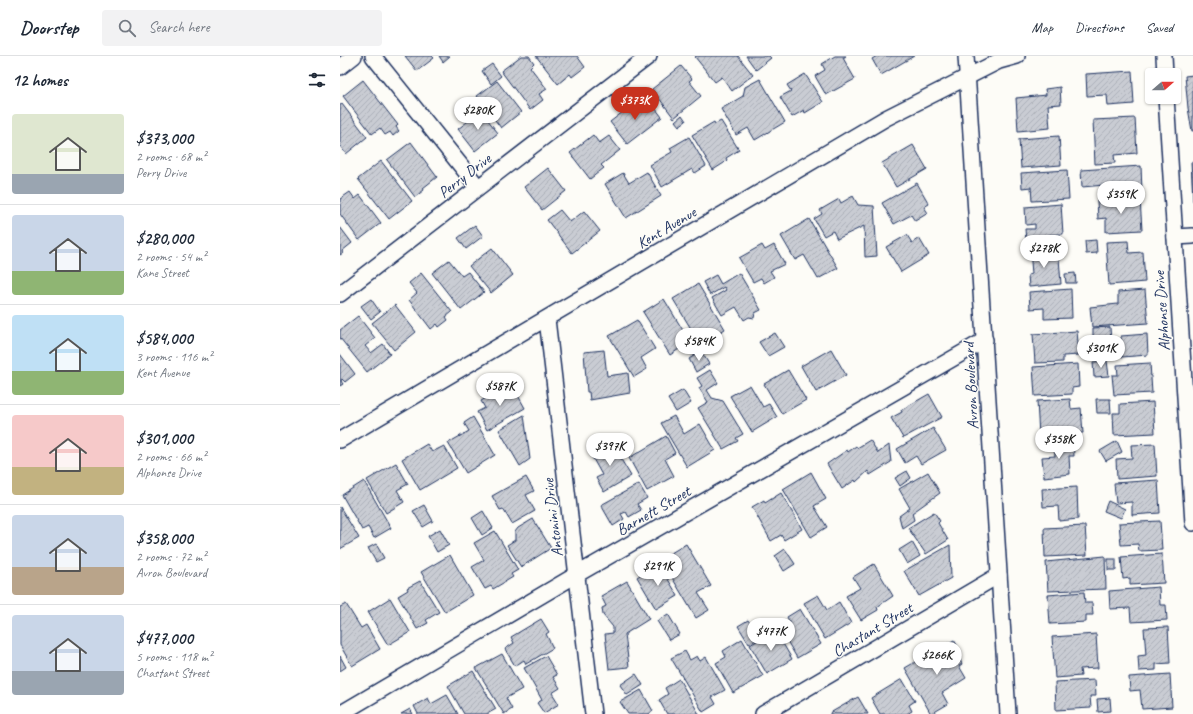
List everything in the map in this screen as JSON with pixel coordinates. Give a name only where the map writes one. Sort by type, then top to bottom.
[{"type":"street","points":[[340,67],[354,56]]},
{"type":"street","points":[[373,56],[478,187]]},
{"type":"street","name":"Perry Drive","points":[[340,294],[649,56]]},
{"type":"street","name":"Avron Boulevard","points":[[966,56],[1008,714]]},
{"type":"street","name":"Kent Avenue","points":[[340,440],[886,118],[999,61],[1017,56]]},
{"type":"street","points":[[1164,56],[1165,68]]},
{"type":"street","name":"Alphonse Drive","points":[[1166,104],[1175,237],[1190,425],[1193,522]]},
{"type":"street","points":[[1175,237],[1193,236]]},
{"type":"street","name":"Antonini Drive","points":[[547,319],[593,714]]},
{"type":"street","name":"Barnett Street","points":[[340,714],[576,575],[985,340]]},
{"type":"street","name":"Chastant Street","points":[[763,714],[999,575]]},
{"type":"building","points":[[405,56],[432,56],[434,58],[417,71]]},
{"type":"building","points":[[439,56],[450,56],[443,62]]},
{"type":"building","points":[[521,56],[529,56],[534,63],[530,67],[547,89],[539,94],[543,100],[530,110],[501,71]]},
{"type":"building","points":[[536,56],[577,56],[585,67],[572,77],[570,74],[558,84]]},
{"type":"building","points":[[738,56],[753,75],[732,91],[722,77],[715,82],[695,57]]},
{"type":"building","points":[[746,56],[769,56],[771,58],[756,70]]},
{"type":"building","points":[[835,56],[846,56],[843,58],[855,79],[826,95],[815,76],[825,70],[822,64]]},
{"type":"building","points":[[877,56],[914,56],[881,75],[872,59]]},
{"type":"building","points":[[492,64],[501,76],[491,84],[482,71]]},
{"type":"building","points":[[681,66],[692,79],[689,81],[701,96],[674,118],[652,89]]},
{"type":"building","points":[[1132,71],[1134,104],[1108,106],[1107,95],[1087,96],[1086,74]]},
{"type":"building","points":[[805,74],[823,102],[805,113],[804,110],[792,117],[780,97],[791,91],[787,85]]},
{"type":"building","points":[[1193,75],[1193,131],[1192,131],[1185,76]]},
{"type":"building","points":[[760,79],[785,122],[755,140],[748,128],[736,135],[721,109],[743,96],[745,87]]},
{"type":"building","points":[[363,80],[398,125],[396,127],[399,131],[393,136],[390,132],[385,135],[380,128],[372,134],[343,96]]},
{"type":"building","points":[[497,81],[521,112],[501,128],[477,96]]},
{"type":"building","points":[[1060,87],[1061,104],[1048,105],[1050,128],[1018,131],[1016,98],[1046,95],[1045,89]]},
{"type":"building","points":[[637,101],[644,109],[652,104],[662,117],[627,144],[610,122]]},
{"type":"building","points":[[342,104],[367,137],[346,154],[340,146],[340,105]]},
{"type":"building","points":[[481,111],[498,133],[475,151],[458,129]]},
{"type":"building","points":[[682,115],[686,121],[679,126],[675,121]]},
{"type":"building","points":[[1135,118],[1137,153],[1114,155],[1115,163],[1095,164],[1093,120]]},
{"type":"building","points":[[721,121],[739,150],[726,158],[727,160],[724,163],[713,170],[692,135],[714,122],[715,124]]},
{"type":"building","points":[[593,135],[599,143],[609,136],[620,150],[601,165],[604,168],[590,179],[570,153]]},
{"type":"building","points":[[1059,136],[1061,165],[1021,168],[1019,139]]},
{"type":"building","points":[[689,137],[706,166],[695,173],[692,169],[662,187],[650,165],[672,152],[670,148]]},
{"type":"building","points":[[411,142],[437,177],[423,188],[424,190],[415,197],[387,160]]},
{"type":"building","points":[[913,145],[927,169],[896,187],[882,163]]},
{"type":"building","points":[[381,161],[412,201],[389,219],[358,179]]},
{"type":"building","points":[[1191,162],[1193,162],[1193,201]]},
{"type":"building","points":[[1141,166],[1142,192],[1134,192],[1135,198],[1121,198],[1121,193],[1106,194],[1105,185],[1082,187],[1081,170]]},
{"type":"building","points":[[548,168],[566,191],[542,210],[524,187]]},
{"type":"building","points":[[1067,170],[1069,199],[1032,201],[1031,187],[1022,188],[1021,173]]},
{"type":"building","points":[[647,172],[661,196],[626,218],[605,184],[623,173],[629,183]]},
{"type":"building","points":[[917,183],[929,204],[924,207],[928,213],[915,221],[911,215],[894,224],[882,203]]},
{"type":"building","points":[[350,192],[355,199],[360,195],[381,223],[359,240],[340,214],[340,199]]},
{"type":"building","points":[[853,196],[858,205],[874,206],[877,256],[865,257],[864,226],[837,239],[833,231],[824,236],[814,219],[822,214],[820,210],[839,199],[841,203]]},
{"type":"building","points":[[1140,199],[1142,230],[1106,232],[1106,218],[1098,219],[1097,201]]},
{"type":"building","points":[[1061,204],[1063,234],[1048,235],[1048,239],[1026,241],[1025,229],[1035,229],[1035,224],[1026,225],[1025,207]]},
{"type":"building","points":[[560,210],[570,222],[584,211],[600,231],[572,253],[547,220]]},
{"type":"building","points":[[809,219],[838,268],[818,279],[804,255],[795,260],[781,236]]},
{"type":"building","points":[[475,225],[483,236],[466,249],[458,238]]},
{"type":"building","points":[[340,227],[352,243],[342,251],[343,253],[340,255]]},
{"type":"building","points":[[907,235],[912,243],[919,238],[929,255],[901,272],[886,247]]},
{"type":"building","points":[[1096,240],[1097,253],[1086,254],[1085,241]]},
{"type":"building","points":[[1128,241],[1129,253],[1143,252],[1145,282],[1109,285],[1106,242]]},
{"type":"building","points":[[762,245],[765,250],[774,245],[785,264],[770,271],[774,277],[764,283],[761,278],[753,282],[739,258]]},
{"type":"building","points":[[492,248],[513,275],[491,293],[469,266]]},
{"type":"building","points":[[1048,248],[1049,257],[1059,258],[1061,284],[1029,287],[1028,275],[1032,274],[1030,249]]},
{"type":"building","points":[[449,260],[462,276],[468,272],[484,292],[461,310],[432,273]]},
{"type":"building","points":[[421,273],[452,312],[446,317],[448,320],[439,327],[437,324],[431,329],[409,300],[417,293],[409,283]]},
{"type":"building","points":[[739,273],[761,310],[755,313],[754,318],[749,317],[744,320],[736,307],[722,315],[712,298],[726,290],[724,287],[710,295],[703,282],[716,275],[721,284]]},
{"type":"building","points":[[1075,273],[1076,283],[1066,283],[1065,274]]},
{"type":"building","points":[[698,284],[725,329],[707,340],[703,333],[696,337],[673,299]]},
{"type":"building","points":[[1071,289],[1072,318],[1044,319],[1044,308],[1030,309],[1029,292]]},
{"type":"building","points":[[1145,290],[1148,323],[1092,327],[1090,307],[1118,304],[1118,292]]},
{"type":"building","points":[[371,299],[380,312],[371,319],[361,306]]},
{"type":"building","points":[[664,299],[690,342],[670,355],[643,312]]},
{"type":"building","points":[[395,305],[416,332],[394,350],[372,323]]},
{"type":"building","points":[[358,316],[375,338],[365,346],[371,353],[383,344],[390,354],[367,372],[340,338],[340,330]]},
{"type":"building","points":[[637,320],[655,349],[641,358],[647,369],[634,377],[609,336]]},
{"type":"building","points":[[1110,327],[1111,343],[1093,343],[1093,328]]},
{"type":"building","points":[[1077,331],[1079,355],[1063,356],[1063,362],[1035,363],[1033,334]]},
{"type":"building","points":[[775,333],[784,347],[768,356],[759,342]]},
{"type":"building","points":[[1147,334],[1148,355],[1122,357],[1121,336]]},
{"type":"building","points":[[831,349],[846,375],[816,392],[801,366]]},
{"type":"building","points":[[604,350],[607,376],[628,373],[630,393],[590,400],[589,392],[587,392],[584,352]]},
{"type":"building","points":[[701,351],[709,364],[696,372],[689,359]]},
{"type":"building","points":[[340,354],[355,374],[345,382],[342,379],[341,381],[343,384],[340,386]]},
{"type":"building","points":[[1107,361],[1109,376],[1094,377],[1093,362]]},
{"type":"building","points":[[1150,363],[1152,393],[1114,395],[1112,375],[1118,375],[1117,365]]},
{"type":"building","points":[[1078,364],[1079,387],[1072,388],[1072,394],[1035,396],[1033,367]]},
{"type":"building","points":[[710,370],[718,383],[707,390],[712,398],[723,401],[743,434],[736,438],[738,441],[723,449],[698,408],[708,402],[699,388],[702,386],[697,378]]},
{"type":"building","points":[[788,370],[806,400],[782,414],[764,384]]},
{"type":"building","points":[[511,383],[525,408],[487,430],[477,412],[485,408],[481,401]]},
{"type":"building","points":[[750,385],[763,407],[769,404],[777,417],[752,432],[730,396]]},
{"type":"building","points":[[683,390],[691,403],[676,412],[668,399]]},
{"type":"building","points":[[929,394],[942,417],[903,438],[891,418],[902,412],[901,410]]},
{"type":"building","points":[[1070,399],[1071,409],[1081,408],[1083,433],[1039,436],[1037,401]]},
{"type":"building","points":[[1096,399],[1110,399],[1111,413],[1097,413]]},
{"type":"building","points":[[1153,402],[1155,433],[1114,435],[1113,413],[1120,413],[1120,404]]},
{"type":"building","points":[[524,415],[530,459],[520,466],[499,430]]},
{"type":"building","points":[[674,416],[684,434],[700,424],[715,450],[687,467],[661,423]]},
{"type":"building","points":[[473,417],[495,455],[466,473],[448,443],[469,431],[464,423]]},
{"type":"building","points":[[933,428],[946,450],[921,464],[916,456],[905,463],[897,449]]},
{"type":"building","points":[[666,436],[675,453],[665,459],[674,476],[647,491],[629,458]]},
{"type":"building","points":[[870,440],[878,453],[889,445],[891,462],[870,475],[868,471],[856,482],[855,480],[842,489],[827,464],[847,450],[848,452],[856,446],[857,448]]},
{"type":"building","points":[[610,441],[631,476],[604,492],[596,478],[602,475],[592,457],[595,456],[592,452]]},
{"type":"building","points":[[1073,441],[1074,456],[1069,456],[1070,474],[1044,477],[1042,457],[1055,456],[1054,442]]},
{"type":"building","points":[[1117,441],[1122,452],[1106,461],[1100,451]]},
{"type":"building","points":[[427,444],[432,452],[444,446],[457,468],[420,490],[402,459]]},
{"type":"building","points":[[1155,444],[1157,476],[1117,479],[1116,459],[1132,458],[1131,445]]},
{"type":"building","points":[[396,463],[408,484],[397,490],[404,502],[386,513],[367,480]]},
{"type":"building","points":[[907,471],[911,478],[900,486],[895,478]]},
{"type":"building","points":[[811,472],[826,499],[814,506],[827,527],[811,537],[783,489]]},
{"type":"building","points":[[928,472],[940,493],[912,513],[914,520],[902,528],[899,516],[910,508],[899,489]]},
{"type":"building","points":[[526,477],[534,491],[526,495],[535,511],[512,524],[503,509],[500,510],[492,496]]},
{"type":"building","points":[[1158,480],[1160,513],[1132,515],[1132,502],[1116,503],[1114,483]]},
{"type":"building","points":[[364,481],[391,528],[374,538],[368,527],[362,530],[342,495]]},
{"type":"building","points":[[639,484],[647,498],[637,504],[641,510],[629,517],[626,512],[621,514],[624,519],[613,526],[601,505]]},
{"type":"building","points":[[1077,487],[1078,519],[1059,521],[1058,506],[1043,507],[1042,489]]},
{"type":"building","points":[[781,493],[802,529],[784,540],[781,535],[771,541],[752,507],[764,500],[765,503]]},
{"type":"building","points":[[1108,501],[1125,509],[1121,518],[1104,511]]},
{"type":"building","points":[[424,505],[433,521],[423,527],[413,511]]},
{"type":"building","points":[[340,507],[359,538],[340,549]]},
{"type":"building","points":[[483,511],[493,528],[482,535],[472,518]]},
{"type":"building","points":[[934,512],[940,521],[938,523],[948,540],[926,554],[908,528]]},
{"type":"building","points":[[533,519],[551,548],[521,567],[507,545],[515,540],[515,532],[518,528]]},
{"type":"building","points":[[1160,521],[1162,550],[1139,551],[1138,544],[1121,545],[1119,523]]},
{"type":"building","points":[[1085,526],[1087,555],[1045,557],[1044,528]]},
{"type":"building","points":[[440,529],[449,545],[437,552],[428,536]]},
{"type":"building","points":[[495,531],[518,570],[511,574],[513,577],[493,589],[491,586],[485,589],[472,567],[484,560],[474,543]]},
{"type":"building","points":[[912,542],[920,556],[907,564],[899,550]]},
{"type":"building","points":[[376,544],[384,558],[376,562],[368,548]]},
{"type":"building","points":[[686,544],[711,586],[698,593],[709,610],[696,618],[661,559]]},
{"type":"building","points":[[950,545],[951,578],[919,596],[904,571]]},
{"type":"building","points":[[785,549],[795,564],[784,571],[775,556]]},
{"type":"building","points":[[1162,554],[1164,583],[1130,585],[1130,578],[1123,579],[1121,557]]},
{"type":"building","points":[[450,555],[473,595],[445,612],[421,572]]},
{"type":"building","points":[[1105,556],[1106,589],[1048,591],[1046,562]]},
{"type":"building","points":[[1108,559],[1116,559],[1116,570],[1108,570]]},
{"type":"building","points":[[874,564],[893,596],[877,607],[878,610],[861,620],[846,596],[860,588],[853,577]]},
{"type":"building","points":[[660,566],[678,596],[656,609],[637,577],[646,571],[648,574]]},
{"type":"building","points":[[420,581],[439,612],[426,620],[428,623],[417,629],[398,596],[408,590],[407,588]]},
{"type":"building","points":[[627,581],[649,619],[625,634],[629,667],[609,669],[605,634],[613,633],[613,627],[603,615],[602,608],[606,606],[601,596]]},
{"type":"building","points":[[1159,587],[1160,605],[1166,605],[1167,620],[1131,622],[1130,608],[1110,609],[1109,591]]},
{"type":"building","points":[[1084,592],[1085,603],[1092,603],[1093,615],[1086,615],[1086,622],[1050,624],[1048,595]]},
{"type":"building","points":[[818,595],[827,610],[839,602],[851,623],[825,639],[804,603]]},
{"type":"building","points":[[390,598],[410,632],[388,645],[368,612]]},
{"type":"building","points":[[346,604],[361,628],[366,625],[380,649],[352,666],[340,645],[340,607]]},
{"type":"building","points":[[800,609],[821,644],[797,658],[780,629],[790,623],[787,617]]},
{"type":"building","points":[[668,614],[680,634],[669,640],[657,621]]},
{"type":"building","points":[[541,619],[549,632],[546,634],[553,648],[526,664],[524,660],[515,666],[505,649],[514,643],[511,637]]},
{"type":"building","points":[[748,620],[759,638],[749,644],[738,626]]},
{"type":"building","points":[[1168,627],[1170,663],[1156,664],[1156,670],[1139,671],[1138,656],[1146,655],[1144,628]]},
{"type":"building","points":[[775,630],[792,659],[767,674],[750,645]]},
{"type":"building","points":[[1096,634],[1098,668],[1080,669],[1081,676],[1055,678],[1052,637]]},
{"type":"building","points":[[742,639],[763,676],[733,693],[716,663],[726,657],[723,651]]},
{"type":"building","points":[[954,640],[961,652],[957,654],[962,664],[959,666],[966,678],[942,693],[948,704],[931,714],[905,668],[917,661],[919,664],[943,650],[942,647]]},
{"type":"building","points":[[685,651],[690,660],[697,656],[700,661],[706,657],[725,690],[712,697],[716,704],[703,712],[671,658]]},
{"type":"building","points":[[502,654],[522,689],[506,698],[512,709],[504,714],[476,668]]},
{"type":"building","points":[[340,656],[346,667],[340,671]]},
{"type":"building","points":[[546,656],[557,675],[553,677],[560,688],[552,693],[559,704],[544,713],[537,703],[542,700],[524,668]]},
{"type":"building","points":[[473,671],[496,709],[487,714],[464,714],[448,686]]},
{"type":"building","points":[[636,674],[643,685],[627,695],[620,685]]},
{"type":"building","points":[[1170,674],[1172,707],[1142,709],[1140,690],[1130,691],[1129,677]]},
{"type":"building","points":[[679,679],[699,714],[667,714],[659,700],[668,694],[665,688]]},
{"type":"building","points":[[902,679],[915,701],[909,705],[912,711],[907,714],[880,714],[871,698]]},
{"type":"building","points":[[1095,680],[1096,696],[1090,696],[1091,708],[1056,710],[1055,682]]},
{"type":"building","points":[[641,690],[653,711],[649,714],[628,714],[620,702]]},
{"type":"building","points":[[447,695],[458,714],[418,714],[414,706],[428,698],[431,704]]},
{"type":"building","points":[[858,697],[868,714],[830,714],[830,713]]},
{"type":"building","points":[[1110,698],[1111,711],[1098,712],[1097,699]]},
{"type":"building","points":[[410,709],[413,714],[401,714]]}]
